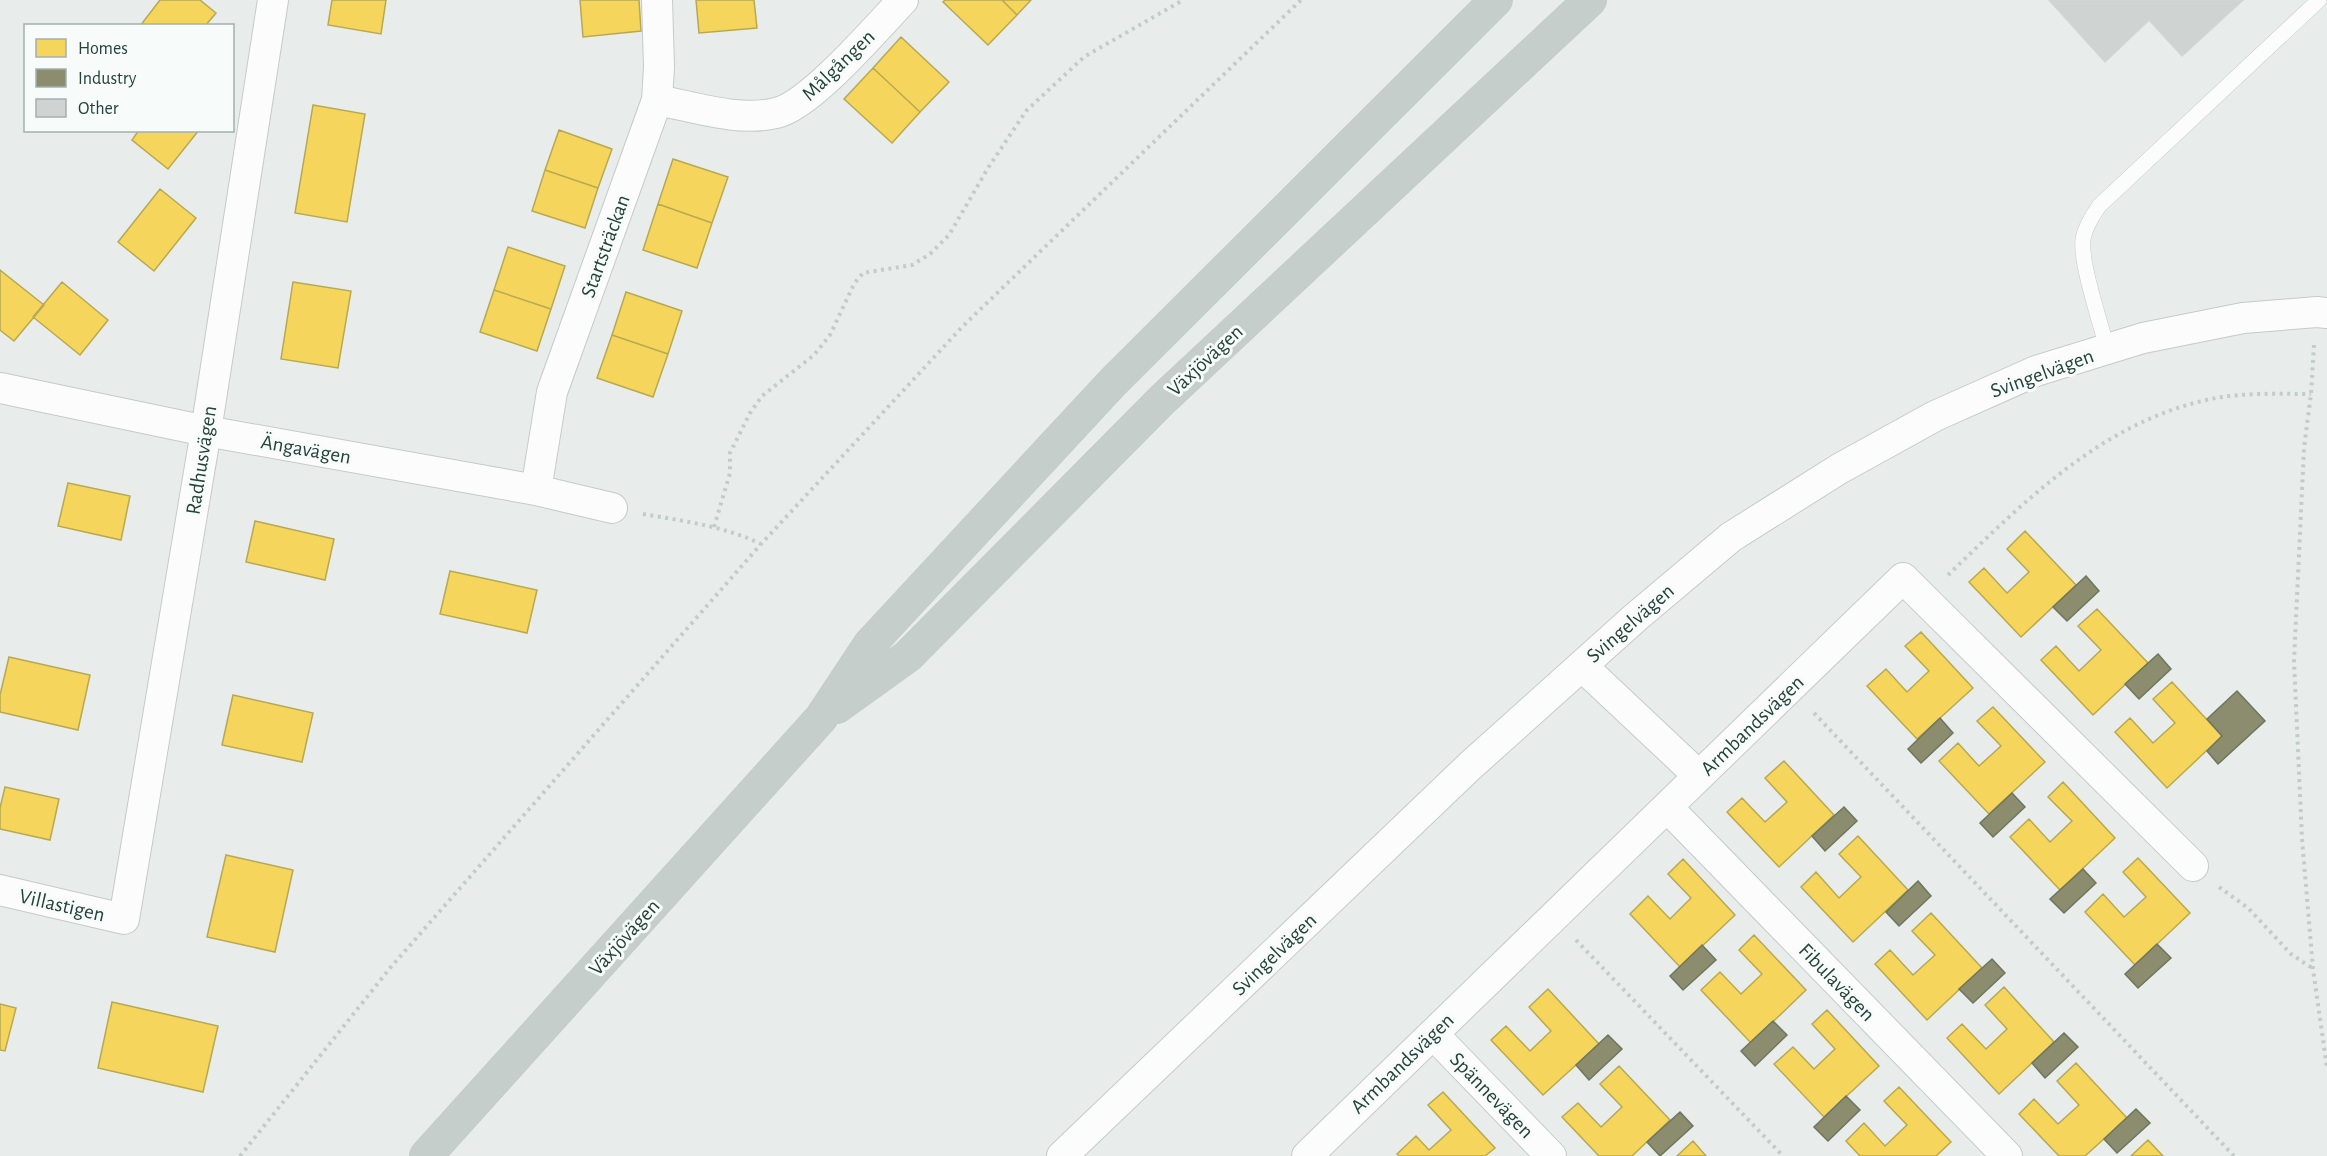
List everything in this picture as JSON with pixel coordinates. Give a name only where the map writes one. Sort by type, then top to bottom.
[{"type":"highway","name":"Växjövägen","points":[[426,1156],[821,718],[870,644],[1113,382],[1496,0]]},
{"type":"highway","name":"Växjövägen","points":[[821,718],[908,656],[1162,400],[1590,0]]},
{"type":"street","name":"Radhusvägen","points":[[124,919],[206,431],[273,0]]},
{"type":"street","name":"Startsträckan","points":[[536,490],[552,392],[657,100],[659,67],[657,0]]},
{"type":"street","name":"Målgången","points":[[657,100],[743,116],[777,113],[796,105],[837,69],[903,0]]},
{"type":"street","name":"Svingelvägen","points":[[1062,1156],[1470,766],[1731,537],[1839,469],[1945,412],[2036,371],[2143,338],[2243,318],[2322,312]]},
{"type":"street","name":"Ängavägen","points":[[0,388],[206,431],[536,490],[612,508]]},
{"type":"street","name":"Armbandsvägen","points":[[1307,1156],[1903,578],[2193,866]]},
{"type":"street","points":[[1582,666],[1699,776]]},
{"type":"street","name":"Fibulavägen","points":[[1666,807],[2007,1156]]},
{"type":"street","name":"Villastigen","points":[[0,890],[124,919]]},
{"type":"street","name":"Spännevägen","points":[[1433,1034],[1551,1156]]},
{"type":"lane","points":[[2108,349],[2085,264],[2083,240],[2088,222],[2099,206],[2319,0]]},
{"type":"path","points":[[714,527],[730,473],[730,453],[750,413],[762,396],[814,355],[830,335],[854,284],[863,273],[912,265],[930,254],[949,235],[988,168],[1026,111],[1084,57],[1183,0]]},
{"type":"path","points":[[240,1156],[391,967],[761,544],[963,326],[1301,0]]},
{"type":"path","points":[[2322,312],[2304,448],[2294,661],[2302,839],[2313,969],[2327,1068]]},
{"type":"path","points":[[1923,598],[2016,509],[2091,450],[2122,432],[2165,413],[2202,401],[2251,394],[2311,394]]},
{"type":"path","points":[[612,508],[714,527],[761,544]]},
{"type":"path","points":[[1809,708],[2234,1156]]},
{"type":"path","points":[[2193,866],[2247,908],[2291,954],[2313,969]]},
{"type":"path","points":[[1571,935],[1783,1156]]},
{"type":"building: Homes","points":[[160,0],[200,0],[216,13],[207,24],[142,24]]},
{"type":"building: Homes","points":[[332,0],[386,0],[381,34],[328,25]]},
{"type":"building: Homes","points":[[580,0],[639,0],[641,31],[583,37]]},
{"type":"building: Homes","points":[[696,0],[754,0],[757,28],[699,33]]},
{"type":"building: Homes","points":[[945,0],[1002,0],[1017,15],[988,45],[943,2]]},
{"type":"building: Homes","points":[[1002,0],[1031,0],[1017,15]]},
{"type":"building: Homes","points":[[901,37],[949,82],[920,112],[873,68]]},
{"type":"building: Homes","points":[[873,68],[920,112],[892,143],[844,99]]},
{"type":"building: Homes","points":[[313,105],[365,114],[347,222],[295,213]]},
{"type":"building: Homes","points":[[559,130],[612,149],[598,188],[545,170]]},
{"type":"building: Homes","points":[[138,132],[197,132],[168,169],[132,140]]},
{"type":"building: Homes","points":[[673,159],[728,177],[712,223],[658,204]]},
{"type":"building: Homes","points":[[545,170],[598,188],[585,228],[532,211]]},
{"type":"building: Homes","points":[[160,189],[196,218],[154,271],[118,242]]},
{"type":"building: Homes","points":[[658,204],[712,223],[697,268],[643,250]]},
{"type":"building: Homes","points":[[508,247],[565,266],[551,309],[494,290]]},
{"type":"building: Homes","points":[[0,270],[44,305],[14,341],[0,330]]},
{"type":"building: Homes","points":[[62,282],[108,320],[80,355],[33,317]]},
{"type":"building: Homes","points":[[293,282],[351,291],[338,368],[281,359]]},
{"type":"building: Homes","points":[[494,290],[551,309],[537,351],[480,332]]},
{"type":"building: Homes","points":[[626,292],[682,311],[668,354],[612,335]]},
{"type":"building: Homes","points":[[612,335],[668,354],[653,397],[597,378]]},
{"type":"building: Homes","points":[[68,483],[130,496],[121,540],[58,526]]},
{"type":"building: Homes","points":[[255,521],[334,539],[325,580],[246,562]]},
{"type":"building: Homes","points":[[2025,531],[2076,585],[2021,637],[1969,582],[1984,568],[2007,593],[2029,572],[2007,549]]},
{"type":"building: Homes","points":[[450,571],[537,590],[527,633],[440,614]]},
{"type":"building: Homes","points":[[2097,609],[2148,663],[2093,715],[2041,660],[2056,646],[2079,671],[2101,650],[2078,626]]},
{"type":"building: Homes","points":[[1921,632],[1973,688],[1917,739],[1867,686],[1886,669],[1907,692],[1929,671],[1905,646]]},
{"type":"building: Homes","points":[[9,657],[90,675],[78,730],[0,712],[0,695]]},
{"type":"building: Homes","points":[[2172,682],[2222,736],[2167,788],[2115,732],[2130,718],[2153,743],[2175,723],[2153,699]]},
{"type":"building: Homes","points":[[233,695],[313,713],[302,762],[222,745]]},
{"type":"building: Homes","points":[[1993,707],[2045,762],[1989,814],[1939,761],[1958,743],[1979,766],[2001,746],[1977,721]]},
{"type":"building: Homes","points":[[1784,761],[1834,815],[1779,867],[1727,812],[1742,798],[1765,822],[1787,802],[1765,778]]},
{"type":"building: Homes","points":[[2063,782],[2115,838],[2060,890],[2010,837],[2029,819],[2050,842],[2072,821],[2048,797]]},
{"type":"building: Homes","points":[[5,787],[59,799],[50,840],[0,829],[0,808]]},
{"type":"building: Homes","points":[[1858,836],[1908,890],[1853,942],[1801,887],[1816,872],[1839,898],[1861,877],[1839,854]]},
{"type":"building: Homes","points":[[226,855],[293,870],[275,952],[207,937]]},
{"type":"building: Homes","points":[[2138,858],[2190,913],[2135,965],[2085,912],[2103,894],[2124,917],[2146,897],[2123,872]]},
{"type":"building: Homes","points":[[1683,859],[1735,915],[1680,967],[1630,914],[1648,896],[1670,919],[1691,898],[1668,874]]},
{"type":"building: Homes","points":[[1931,913],[1982,968],[1927,1020],[1875,964],[1890,950],[1913,975],[1935,955],[1912,931]]},
{"type":"building: Homes","points":[[1754,935],[1806,990],[1751,1043],[1701,990],[1720,972],[1741,994],[1762,974],[1739,950]]},
{"type":"building: Homes","points":[[2004,987],[2054,1042],[1999,1094],[1947,1038],[1962,1024],[1986,1049],[2007,1029],[1985,1005]]},
{"type":"building: Homes","points":[[1548,989],[1599,1044],[1543,1095],[1491,1040],[1506,1026],[1530,1051],[1551,1031],[1529,1007]]},
{"type":"building: Homes","points":[[112,1002],[218,1026],[203,1092],[98,1068]]},
{"type":"building: Homes","points":[[0,1004],[16,1008],[5,1051],[0,1050]]},
{"type":"building: Homes","points":[[1827,1010],[1879,1066],[1824,1117],[1774,1064],[1793,1047],[1814,1069],[1835,1049],[1812,1024]]},
{"type":"building: Homes","points":[[2076,1063],[2127,1118],[2085,1156],[2059,1156],[2019,1114],[2034,1099],[2058,1124],[2079,1105],[2057,1081]]},
{"type":"building: Homes","points":[[1619,1066],[1670,1120],[1632,1156],[1599,1156],[1562,1117],[1578,1103],[1601,1127],[1622,1107],[1600,1084]]},
{"type":"building: Homes","points":[[1899,1087],[1951,1142],[1936,1156],[1860,1156],[1846,1141],[1864,1123],[1885,1146],[1907,1125],[1884,1101]]},
{"type":"building: Homes","points":[[1443,1092],[1495,1148],[1485,1156],[1399,1156],[1397,1154],[1416,1136],[1429,1150],[1451,1130],[1428,1105]]},
{"type":"building: Homes","points":[[2148,1140],[2163,1156],[2131,1156]]},
{"type":"building: Homes","points":[[1693,1141],[1706,1156],[1677,1156]]},
{"type":"building: Industry","points":[[2086,576],[2099,591],[2067,621],[2053,607]]},
{"type":"building: Industry","points":[[2158,654],[2171,669],[2139,699],[2125,684]]},
{"type":"building: Industry","points":[[2237,691],[2265,721],[2218,764],[2207,751],[2222,736],[2207,719]]},
{"type":"building: Industry","points":[[1940,718],[1953,733],[1921,763],[1908,749]]},
{"type":"building: Industry","points":[[2012,793],[2025,807],[1993,837],[1980,823]]},
{"type":"building: Industry","points":[[1844,807],[1857,821],[1825,851],[1812,836]]},
{"type":"building: Industry","points":[[2083,869],[2096,883],[2064,913],[2050,899]]},
{"type":"building: Industry","points":[[1918,881],[1931,896],[1899,926],[1886,912]]},
{"type":"building: Industry","points":[[2157,944],[2171,958],[2138,988],[2125,974]]},
{"type":"building: Industry","points":[[1702,945],[1716,960],[1683,990],[1670,976]]},
{"type":"building: Industry","points":[[1992,959],[2005,973],[1973,1003],[1959,989]]},
{"type":"building: Industry","points":[[1773,1021],[1787,1035],[1755,1066],[1741,1051]]},
{"type":"building: Industry","points":[[2064,1033],[2078,1047],[2045,1078],[2032,1063]]},
{"type":"building: Industry","points":[[1608,1035],[1622,1049],[1589,1080],[1576,1065]]},
{"type":"building: Industry","points":[[1846,1096],[1860,1110],[1828,1141],[1814,1127]]},
{"type":"building: Industry","points":[[2136,1109],[2150,1123],[2117,1153],[2104,1139]]},
{"type":"building: Industry","points":[[1680,1112],[1693,1126],[1660,1156],[1647,1142]]},
{"type":"building: Other","points":[[2049,0],[2243,0],[2182,56],[2149,20],[2105,62]]}]
